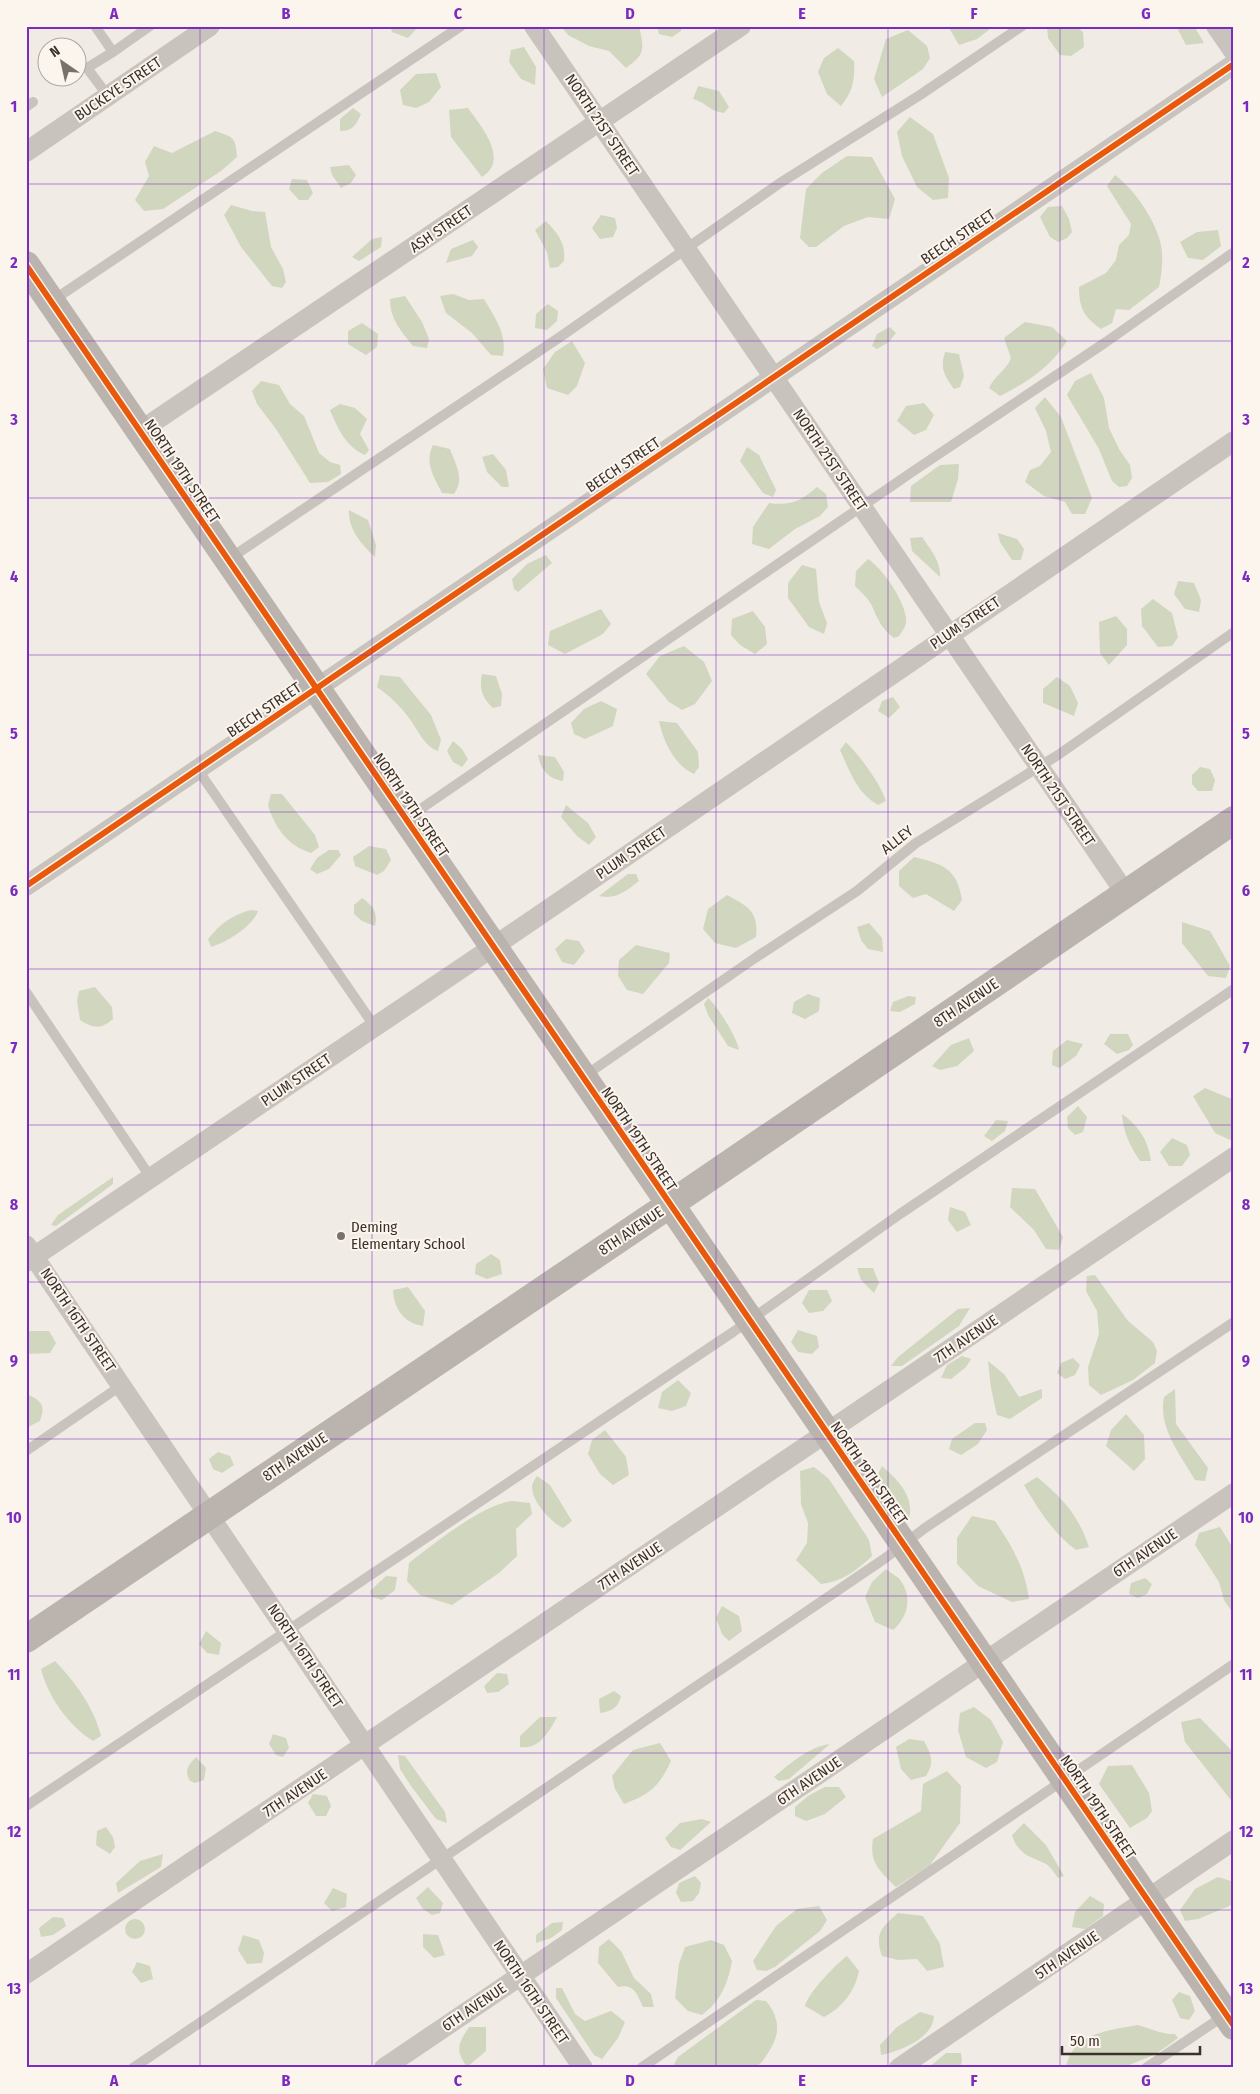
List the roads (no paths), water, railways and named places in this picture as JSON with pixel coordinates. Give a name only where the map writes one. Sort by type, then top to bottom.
[{"type":"street","name":"NORTH 21ST STREET","points":[[534,26],[1126,894]]},
{"type":"street","name":"ASH STREET","points":[[140,432],[741,26]]},
{"type":"street","points":[[1216,26],[1234,52]]},
{"type":"street","name":"BUCKEYE STREET","points":[[26,152],[203,28]]},
{"type":"street","name":"BEECH STREET","points":[[26,886],[317,690],[1234,64]]},
{"type":"street","name":"NORTH 19TH STREET","points":[[26,265],[669,1205],[1230,2020]]},
{"type":"street","name":"PLUM STREET","points":[[29,1255],[151,1178],[375,1027],[1234,441]]},
{"type":"street","name":"8TH AVENUE","points":[[26,1639],[669,1205],[1234,820]]},
{"type":"street","name":"7TH AVENUE","points":[[26,1974],[1234,1157]]},
{"type":"street","name":"NORTH 16TH STREET","points":[[29,1255],[210,1515],[583,2068]]},
{"type":"street","name":"6TH AVENUE","points":[[384,2068],[1234,1493]]},
{"type":"street","name":"5TH AVENUE","points":[[899,2068],[1234,1840]]},
{"type":"lane","points":[[95,26],[113,52]]},
{"type":"lane","points":[[108,96],[87,68],[150,26]]},
{"type":"lane","points":[[51,302],[461,26]]},
{"type":"lane","points":[[228,560],[560,337],[685,248],[716,230],[780,183],[920,96],[1022,26]]},
{"type":"lane","points":[[405,820],[862,507],[1160,306],[1234,252]]},
{"type":"lane","name":"ALLEY","points":[[582,1077],[755,958],[857,891],[916,843],[1039,767],[1234,632]]},
{"type":"lane","points":[[198,770],[375,1027]]},
{"type":"lane","points":[[26,1806],[749,1321],[900,1214],[1234,989]]},
{"type":"lane","points":[[26,992],[151,1178]]},
{"type":"lane","points":[[133,2068],[903,1545],[925,1528],[1234,1322]]},
{"type":"lane","points":[[26,1451],[122,1386]]},
{"type":"lane","points":[[641,2068],[710,2019],[1234,1664]]},
{"type":"lane","points":[[1146,2068],[1230,2020]]},
{"type":"place","name":"Deming Elementary School","points":[[341,1236]]}]
